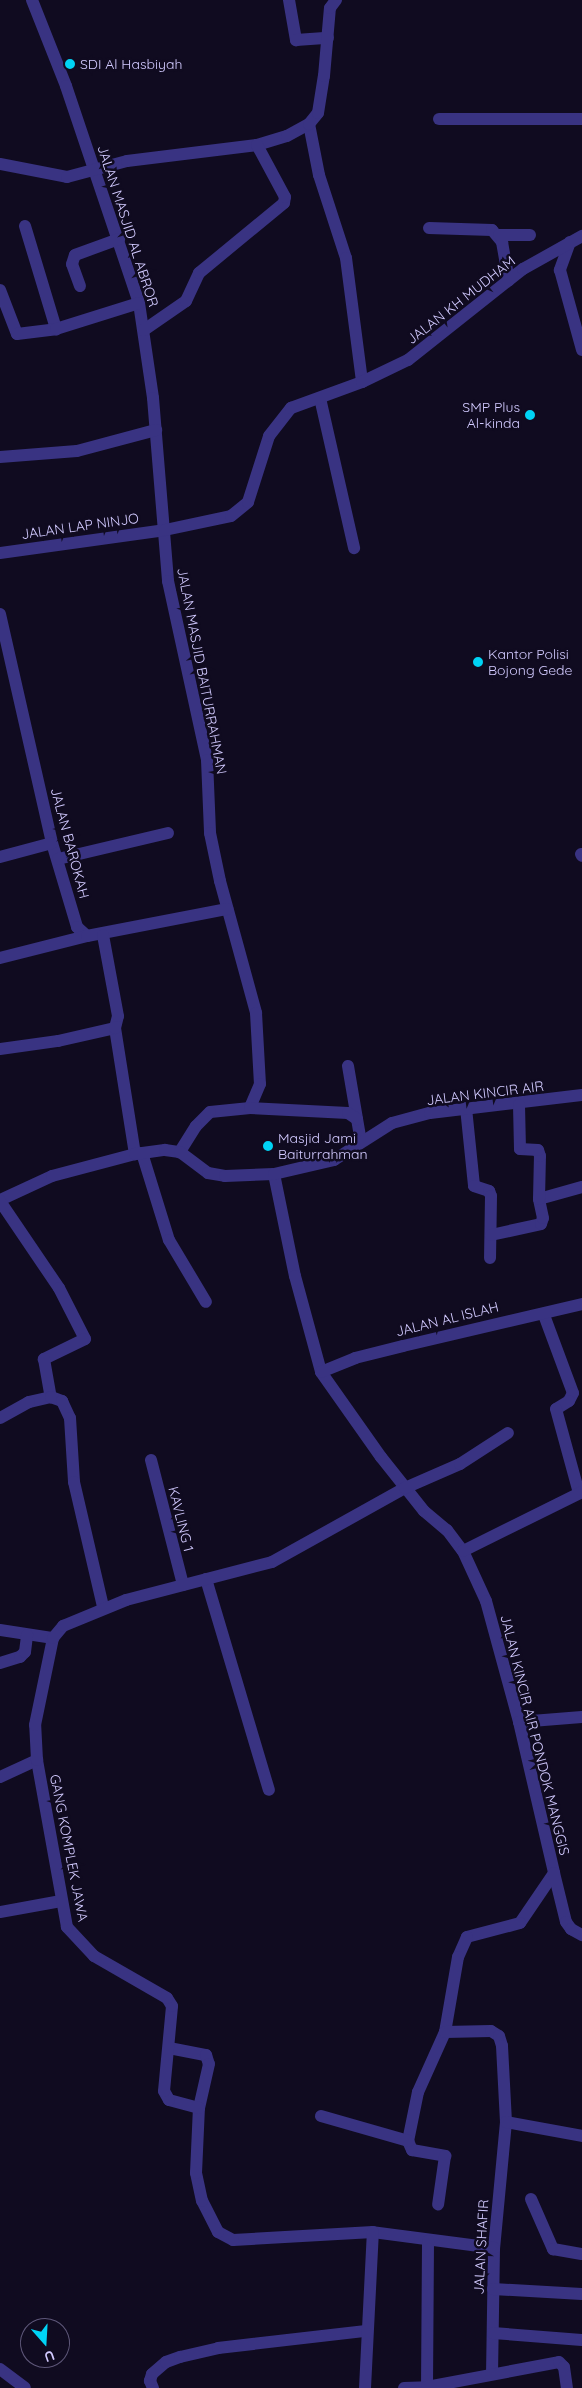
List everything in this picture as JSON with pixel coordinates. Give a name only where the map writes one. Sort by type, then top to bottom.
[{"type":"street","name":"JALAN MASJID AL ABROR","points":[[32,0],[119,239],[139,303],[156,430],[165,530]]},
{"type":"street","points":[[289,0],[296,40],[328,38]]},
{"type":"street","points":[[0,164],[67,177],[127,161],[257,145],[287,136],[309,124],[318,113],[322,100],[330,8],[336,0]]},
{"type":"street","points":[[439,119],[582,119]]},
{"type":"street","points":[[309,124],[319,175],[346,258],[362,382]]},
{"type":"street","points":[[144,330],[186,301],[199,273],[284,203],[285,197],[257,145]]},
{"type":"street","points":[[25,226],[56,329]]},
{"type":"street","points":[[429,228],[492,230],[499,235],[530,235]]},
{"type":"street","points":[[499,235],[509,280]]},
{"type":"street","points":[[576,238],[560,270],[582,350]]},
{"type":"street","name":"JALAN KH MUDHAM","points":[[165,530],[231,516],[241,509],[257,482],[269,436],[291,408],[362,382],[431,345],[509,280],[576,238]]},
{"type":"street","points":[[80,286],[72,264],[75,255],[119,239]]},
{"type":"street","points":[[0,290],[17,334],[56,329],[139,303]]},
{"type":"street","points":[[320,398],[354,548]]},
{"type":"street","points":[[0,457],[77,451],[156,430]]},
{"type":"street","name":"JALAN LAP NINJO","points":[[0,553],[165,530]]},
{"type":"street","name":"JALAN MASJID BAITURRAHMAN","points":[[165,530],[168,581],[207,760],[210,833],[227,909],[256,1013],[260,1084],[250,1108]]},
{"type":"street","name":"JALAN BAROKAH","points":[[0,614],[52,843],[77,927],[87,936]]},
{"type":"street","points":[[58,858],[168,833]]},
{"type":"street","points":[[0,857],[52,843]]},
{"type":"street","points":[[0,958],[87,936],[102,935],[227,909]]},
{"type":"street","points":[[102,935],[118,1016],[115,1028],[138,1153],[169,1240],[206,1302]]},
{"type":"street","points":[[0,1049],[58,1041],[115,1028]]},
{"type":"street","points":[[348,1066],[362,1142]]},
{"type":"street","name":"JALAN KINCIR AIR","points":[[180,1152],[208,1173],[225,1176],[274,1174],[334,1160],[392,1123],[466,1108],[519,1105],[582,1095]]},
{"type":"street","points":[[491,1235],[541,1224],[543,1218],[539,1199],[540,1156],[538,1150],[520,1149],[519,1105]]},
{"type":"street","points":[[51,1397],[44,1359],[85,1339],[59,1288],[0,1200],[52,1176],[138,1153],[180,1152],[196,1126],[210,1112],[250,1108],[348,1113],[357,1119]]},
{"type":"street","points":[[466,1108],[474,1186],[489,1191],[491,1196],[490,1258]]},
{"type":"street","points":[[274,1174],[295,1276],[321,1372]]},
{"type":"street","points":[[539,1199],[582,1187]]},
{"type":"street","name":"JALAN AL ISLAH","points":[[321,1372],[355,1358],[504,1320],[544,1315],[582,1304]]},
{"type":"street","points":[[463,1551],[581,1492],[556,1409],[569,1401],[572,1393],[544,1315]]},
{"type":"street","name":"JALAN KINCIR AIR PONDOK MANGGIS","points":[[321,1372],[405,1488],[463,1551],[486,1601],[519,1722],[554,1873],[520,1923],[467,1937],[458,1957],[445,2032]]},
{"type":"street","points":[[0,1418],[28,1402],[51,1397],[62,1401],[70,1418],[74,1482],[104,1607]]},
{"type":"street","points":[[0,1630],[53,1638],[63,1626],[104,1607],[272,1562],[405,1488],[460,1464],[508,1433]]},
{"type":"street","name":"KAVLING 1","points":[[151,1460],[183,1585]]},
{"type":"street","points":[[206,1579],[269,1790]]},
{"type":"street","points":[[0,1663],[20,1657],[25,1652],[27,1635]]},
{"type":"street","name":"GANG KOMPLEK JAWA","points":[[53,1638],[36,1714],[37,1760],[67,1927],[94,1956],[167,1998],[172,2017],[164,2091],[169,2100],[199,2108]]},
{"type":"street","points":[[519,1722],[582,1717]]},
{"type":"street","points":[[0,1777],[37,1760]]},
{"type":"street","points":[[554,1873],[566,1922],[571,1929],[582,1935]]},
{"type":"street","points":[[0,1912],[61,1901]]},
{"type":"street","points":[[438,2205],[444,2156],[412,2150],[408,2141],[418,2092],[445,2032],[491,2031],[500,2036],[506,2122],[582,2136]]},
{"type":"street","points":[[169,2048],[206,2055],[209,2064],[199,2108],[196,2173],[202,2202],[218,2232],[233,2240],[372,2232],[428,2241],[494,2248]]},
{"type":"street","points":[[320,2116],[408,2141]]},
{"type":"street","name":"JALAN SHAFIR","points":[[492,2374],[494,2248],[506,2122]]},
{"type":"street","points":[[531,2200],[552,2249],[582,2254]]},
{"type":"street","points":[[365,2388],[366,2331],[372,2232]]},
{"type":"street","points":[[428,2241],[428,2387]]},
{"type":"street","points":[[493,2289],[582,2294]]},
{"type":"street","points":[[153,2388],[150,2381],[152,2374],[166,2362],[180,2357],[218,2348],[366,2331]]},
{"type":"street","points":[[493,2333],[582,2340]]},
{"type":"street","points":[[404,2388],[428,2387],[559,2362],[564,2367],[567,2388]]},
{"type":"street","points":[[3,2376],[25,2388]]},
{"type":"place","name":"SDI Al Hasbiyah","points":[[70,64]]},
{"type":"place","name":"SMP Plus Al-kinda","points":[[530,415]]},
{"type":"place","name":"Kantor Polisi Bojong Gede","points":[[478,662]]},
{"type":"place","name":"Masjid Jami Baiturrahman","points":[[268,1146]]}]
